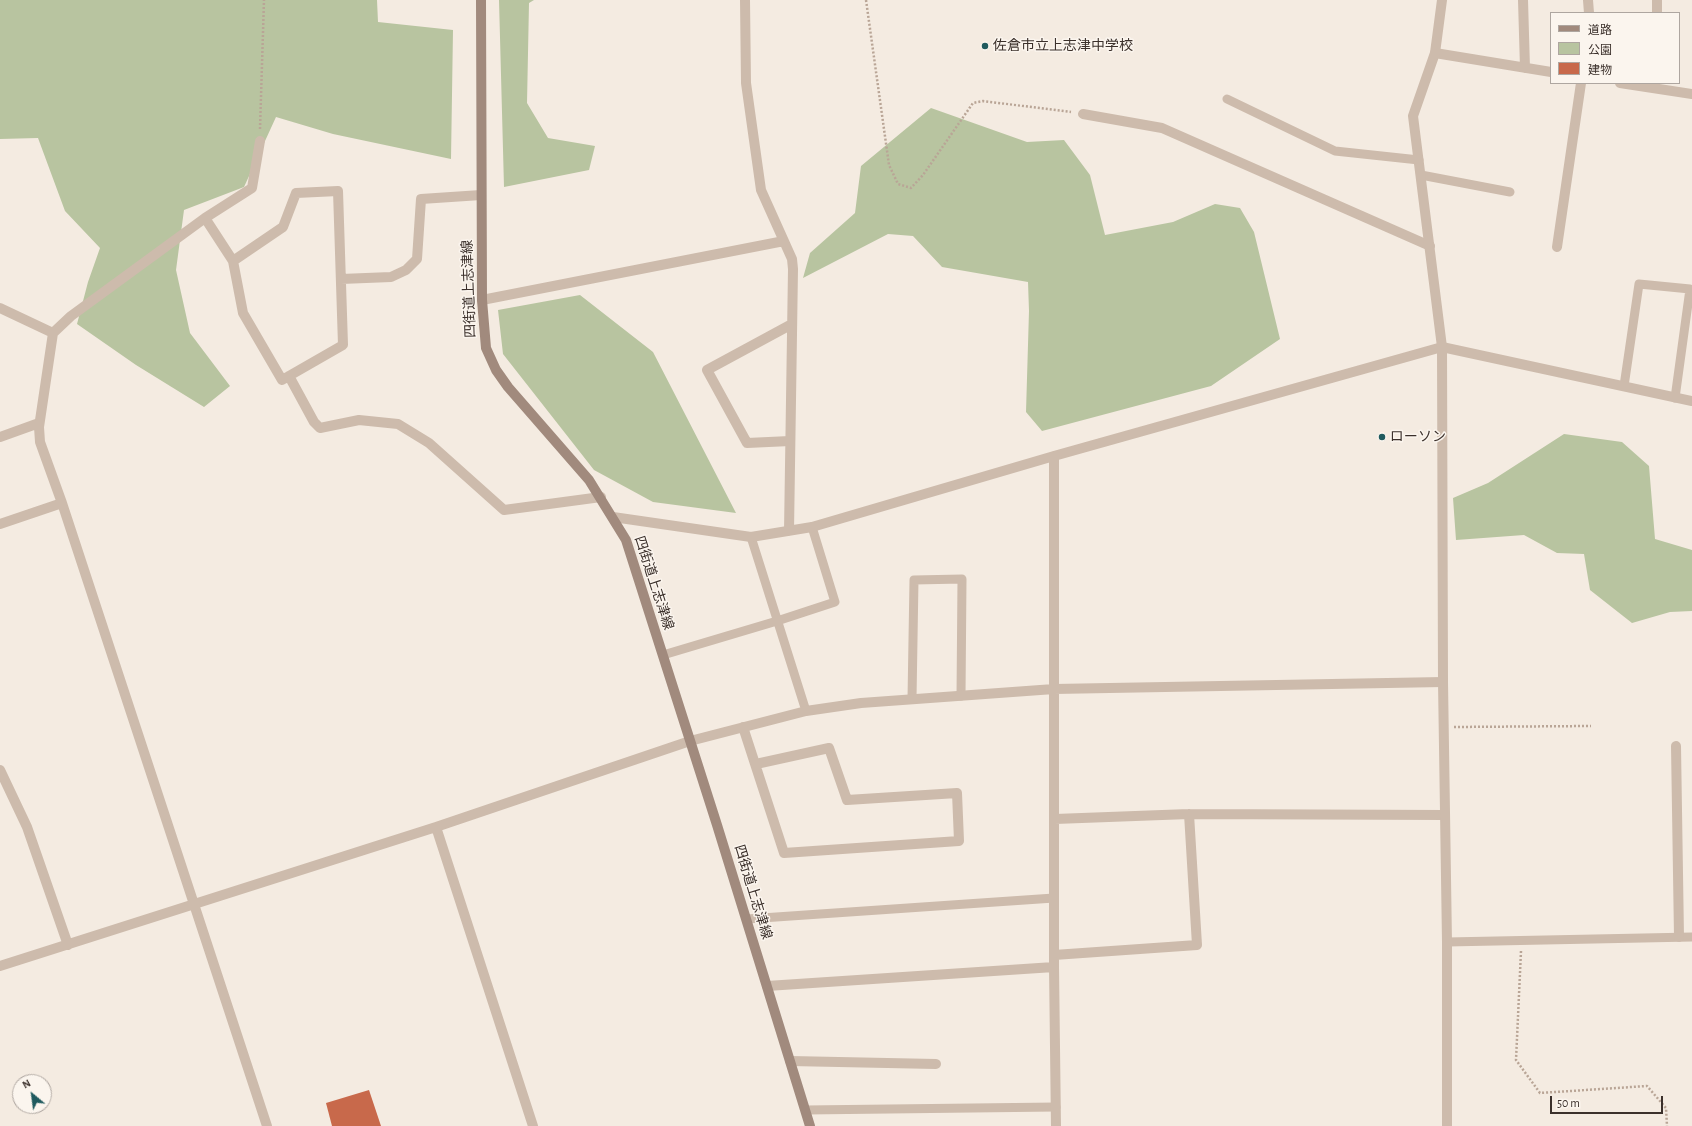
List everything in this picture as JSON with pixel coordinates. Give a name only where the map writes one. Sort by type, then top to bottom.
[{"type":"main road","name":"四街道上志津線","points":[[481,0],[482,300],[486,348],[496,370],[508,387],[589,480],[601,497],[626,540],[810,1126]]},
{"type":"street","points":[[745,0],[746,83],[761,190],[792,259],[793,269],[789,531]]},
{"type":"street","points":[[1442,0],[1435,53],[1413,116],[1442,347],[1447,1126]]},
{"type":"street","points":[[1523,0],[1525,68]]},
{"type":"street","points":[[1588,0],[1589,12]]},
{"type":"street","points":[[1657,0],[1657,12]]},
{"type":"street","points":[[1435,53],[1550,72]]},
{"type":"street","points":[[1557,247],[1582,84]]},
{"type":"street","points":[[1633,84],[1658,86],[1692,94]]},
{"type":"street","points":[[1083,114],[1162,128],[1430,246]]},
{"type":"street","points":[[260,141],[252,188],[204,218],[72,316],[53,333],[39,423],[40,442],[62,503],[267,1126]]},
{"type":"street","points":[[204,218],[233,261],[243,313],[282,380],[343,346],[338,191],[296,193],[283,227],[233,261]]},
{"type":"street","points":[[341,279],[391,277],[406,270],[417,259],[421,199],[481,195]]},
{"type":"street","points":[[482,300],[784,240]]},
{"type":"street","points":[[0,308],[53,333]]},
{"type":"street","points":[[790,441],[747,443],[707,370],[792,324]]},
{"type":"street","points":[[613,517],[751,537],[812,527],[1054,456],[1442,347],[1692,401]]},
{"type":"street","points":[[289,376],[314,422],[320,428],[359,420],[398,424],[429,443],[504,510],[601,497]]},
{"type":"street","points":[[0,437],[39,423]]},
{"type":"street","points":[[1054,456],[1054,967],[1056,1126]]},
{"type":"street","points":[[0,524],[62,503]]},
{"type":"street","points":[[0,966],[436,827],[690,740],[806,711],[860,703],[1054,689],[1443,682]]},
{"type":"street","points":[[743,727],[784,853],[959,841],[957,793],[847,800],[829,748],[756,764]]},
{"type":"street","points":[[1676,746],[1679,937]]},
{"type":"street","points":[[0,770],[27,827],[68,945]]},
{"type":"street","points":[[1055,819],[1189,814],[1445,815]]},
{"type":"street","points":[[1054,955],[1197,945],[1189,814]]},
{"type":"street","points":[[436,827],[534,1126]]},
{"type":"street","points":[[767,986],[1054,967]]},
{"type":"street","points":[[790,1062],[936,1064]]},
{"type":"lane","points":[[1227,99],[1335,151],[1419,160]]},
{"type":"lane","points":[[1421,175],[1510,192]]},
{"type":"lane","points":[[1624,386],[1639,284],[1690,290],[1675,398]]},
{"type":"lane","points":[[663,655],[835,602],[812,527]]},
{"type":"lane","points":[[751,537],[806,711]]},
{"type":"lane","points":[[912,699],[914,580],[962,579],[961,696]]},
{"type":"lane","points":[[746,919],[1054,898]]},
{"type":"lane","points":[[1447,942],[1692,937]]},
{"type":"lane","points":[[806,1110],[1056,1107]]},
{"type":"path","points":[[260,141],[264,0]]},
{"type":"path","points":[[866,0],[889,165],[898,184],[911,188],[923,175],[973,103],[983,101],[1083,114]]},
{"type":"path","points":[[1444,727],[1591,726]]},
{"type":"path","points":[[1521,940],[1516,1060],[1540,1093],[1647,1086],[1666,1108],[1667,1126]]},
{"type":"green space","points":[[0,0],[377,0],[378,22],[453,30],[451,159],[333,134],[276,117],[244,187],[184,210],[176,270],[190,333],[230,386],[204,407],[136,365],[77,324],[88,282],[100,248],[65,211],[38,138],[0,139]]},
{"type":"green space","points":[[499,0],[534,0],[529,3],[527,103],[548,138],[595,146],[589,170],[504,187]]},
{"type":"green space","points":[[931,108],[1027,142],[1064,140],[1090,175],[1105,235],[1173,222],[1215,204],[1240,208],[1254,232],[1280,339],[1211,386],[1042,431],[1026,412],[1029,311],[1028,282],[942,267],[913,236],[888,234],[803,278],[810,253],[855,213],[861,166]]},
{"type":"green space","points":[[580,295],[653,352],[736,513],[653,502],[594,470],[503,354],[498,310]]},
{"type":"green space","points":[[1564,434],[1622,442],[1649,466],[1655,539],[1692,550],[1692,611],[1670,612],[1632,623],[1590,590],[1584,554],[1557,553],[1524,535],[1456,540],[1453,498],[1488,483]]},
{"type":"building","points":[[369,1090],[381,1126],[332,1126],[326,1103]]},
{"type":"place","name":"佐倉市立上志津中学校","points":[[985,46]]},
{"type":"place","name":"ローソン","points":[[1382,437]]}]
